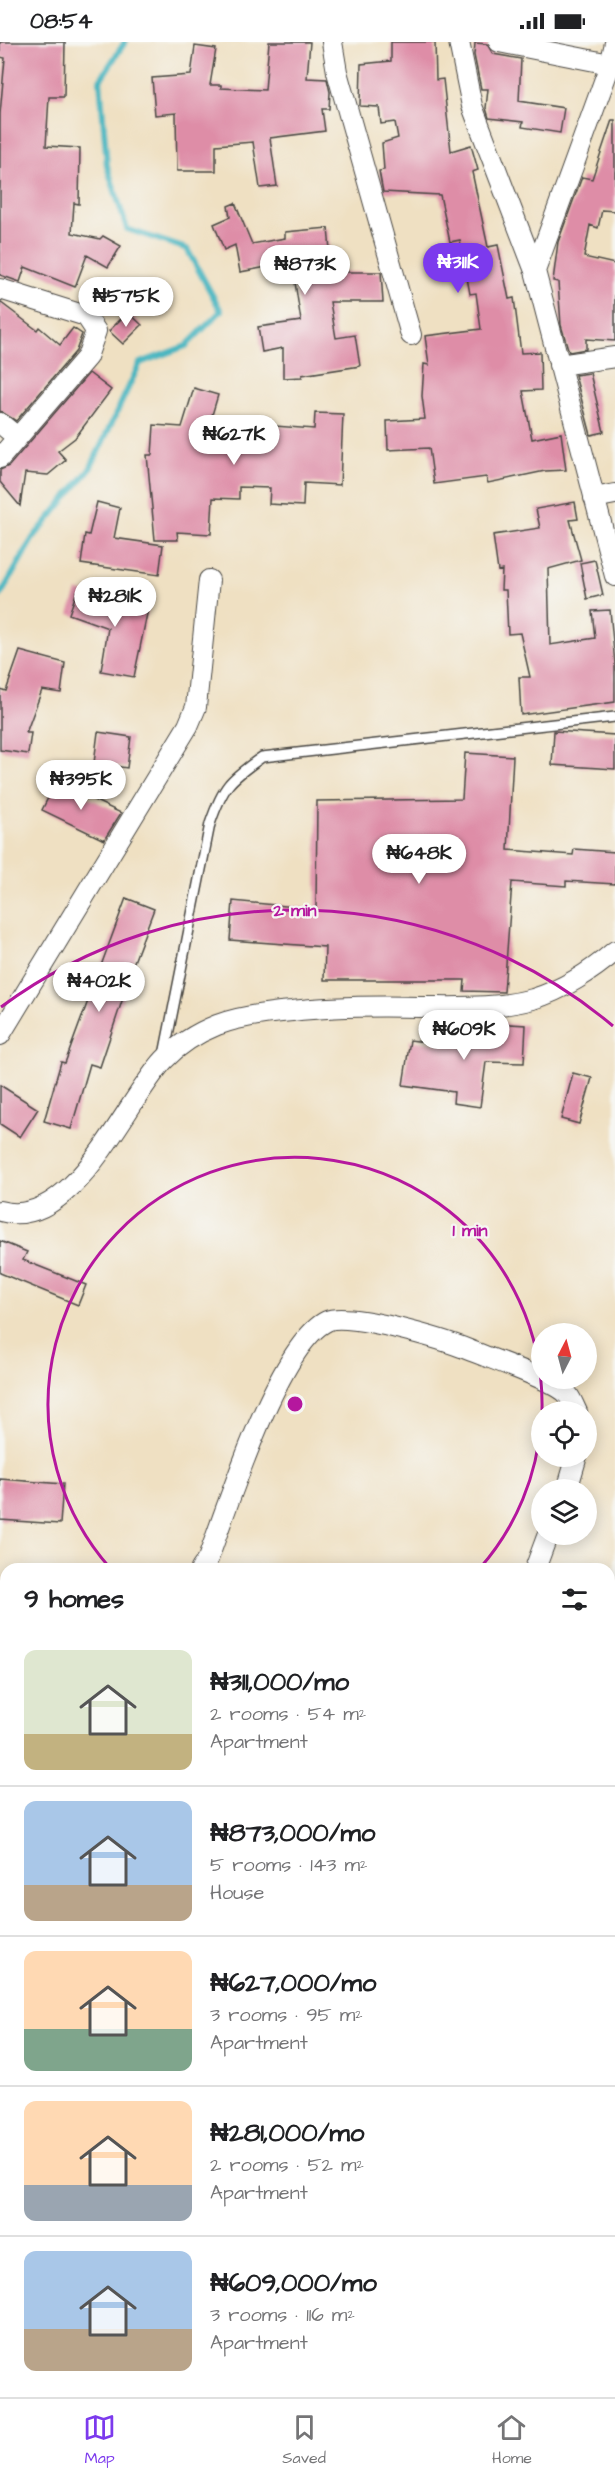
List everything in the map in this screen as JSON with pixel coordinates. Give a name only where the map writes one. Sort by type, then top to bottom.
[{"type":"street","points":[[332,42],[337,72],[411,334]]},
{"type":"street","points":[[459,42],[472,106],[535,271],[615,576]]},
{"type":"street","points":[[500,42],[612,65]]},
{"type":"street","points":[[535,271],[612,65],[615,43]]},
{"type":"street","points":[[0,289],[86,316],[96,331],[87,357],[0,458]]},
{"type":"street","points":[[559,365],[615,357]]},
{"type":"street","points":[[0,423],[17,437]]},
{"type":"street","points":[[594,498],[615,494]]},
{"type":"street","points":[[0,1035],[188,726],[196,707],[208,580]]},
{"type":"street","points":[[0,1211],[14,1215],[38,1209],[60,1196],[82,1175],[163,1061],[185,1041],[217,1025],[253,1015],[337,1006],[482,1007],[527,1000],[567,984],[615,951]]},
{"type":"street","points":[[205,1563],[267,1401],[310,1333],[328,1320],[339,1319],[407,1330],[453,1343],[538,1378],[567,1394],[571,1401]]},
{"type":"street","points":[[537,1563],[544,1545]]},
{"type":"lane","points":[[163,1061],[210,824],[221,793],[237,774],[262,757],[615,717]]},
{"type":"building","points":[[0,42],[65,42],[64,97],[49,97],[46,146],[80,148],[79,204],[74,203],[72,233],[100,239],[103,236],[121,246],[108,267],[87,255],[75,287],[25,267],[20,282],[0,275],[0,114],[5,58],[0,57]]},
{"type":"building","points":[[269,42],[310,42],[307,78],[327,79],[330,92],[329,109],[322,109],[325,131],[270,138],[277,186],[260,188],[253,142],[216,145],[216,171],[177,171],[176,113],[155,115],[152,78],[191,75],[195,46],[216,49],[210,85],[221,85],[221,88],[265,90]]},
{"type":"building","points":[[391,42],[435,42],[436,80],[443,79],[451,151],[471,145],[478,170],[472,172],[488,247],[498,245],[509,299],[514,298],[521,353],[540,352],[541,390],[523,391],[532,439],[561,433],[566,470],[545,471],[488,483],[486,477],[434,484],[429,448],[388,450],[387,421],[425,419],[422,396],[424,364],[429,365],[425,336],[481,329],[476,293],[470,294],[460,240],[450,242],[440,195],[383,192],[379,171],[384,170],[382,143],[398,138],[395,122],[381,124],[379,107],[360,106],[361,64],[391,61]]},
{"type":"building","points":[[475,43],[487,44],[493,54],[521,59],[519,101],[564,108],[560,133],[522,127],[523,122],[489,118],[486,108],[488,89],[481,89],[474,55]]},
{"type":"building","points":[[612,120],[615,120],[615,211],[602,210],[598,228],[590,225],[584,257],[615,264],[615,341],[586,339],[586,349],[569,352],[561,325],[558,282],[553,281],[558,242],[582,177],[592,179]]},
{"type":"building","points":[[235,203],[252,244],[285,238],[285,232],[328,228],[332,272],[381,272],[383,302],[330,302],[336,338],[355,335],[360,366],[302,375],[302,377],[283,378],[283,348],[262,352],[258,327],[301,321],[294,276],[289,276],[288,263],[240,272],[235,245],[224,250],[214,224],[230,217],[228,206]]},
{"type":"building","points":[[0,302],[37,330],[39,327],[60,345],[73,328],[82,334],[76,351],[16,421],[0,411]]},
{"type":"building","points":[[128,312],[142,325],[123,344],[109,331]]},
{"type":"building","points":[[89,373],[111,390],[75,438],[58,451],[66,460],[48,475],[25,473],[20,506],[0,482],[0,470],[9,466]]},
{"type":"building","points":[[590,373],[604,432],[591,435],[575,375]]},
{"type":"building","points":[[194,388],[218,395],[206,435],[274,438],[275,426],[314,429],[315,413],[343,414],[340,485],[304,483],[303,506],[269,504],[270,488],[239,487],[239,499],[213,498],[211,534],[177,532],[178,540],[155,540],[147,455],[152,455],[154,425],[182,427]]},
{"type":"building","points":[[97,502],[120,508],[114,538],[163,545],[159,575],[81,564],[85,534],[89,535]]},
{"type":"building","points":[[575,502],[578,519],[570,520],[581,560],[548,569],[550,645],[595,638],[592,611],[610,610],[615,664],[615,702],[521,715],[519,677],[530,677],[520,633],[508,634],[506,590],[501,590],[502,570],[498,571],[493,535],[540,528],[536,509]]},
{"type":"building","points":[[595,560],[603,595],[587,599],[580,563]]},
{"type":"building","points":[[77,591],[149,604],[134,677],[101,671],[108,628],[69,614]]},
{"type":"building","points":[[20,651],[65,663],[61,693],[42,690],[26,733],[31,733],[28,754],[0,750],[0,689],[6,691]]},
{"type":"building","points":[[554,731],[615,735],[615,769],[552,765]]},
{"type":"building","points":[[98,732],[131,737],[127,768],[94,763]]},
{"type":"building","points":[[465,753],[513,756],[508,850],[573,855],[574,849],[615,852],[615,884],[566,881],[566,886],[512,882],[504,992],[464,991],[465,980],[324,980],[325,947],[230,940],[233,901],[316,909],[317,801],[462,799]]},
{"type":"building","points":[[56,782],[121,813],[104,840],[42,810]]},
{"type":"building","points":[[126,898],[154,909],[123,991],[125,992],[100,1067],[90,1064],[71,1129],[44,1121],[61,1062],[65,1063]]},
{"type":"building","points":[[468,1023],[494,1028],[495,1023],[526,1025],[524,1063],[486,1062],[480,1107],[453,1103],[454,1092],[403,1085],[410,1040],[463,1047]]},
{"type":"building","points":[[573,1073],[592,1078],[579,1124],[561,1119]]},
{"type":"building","points":[[0,1085],[38,1109],[20,1137],[0,1124]]},
{"type":"building","points":[[0,1241],[27,1252],[23,1260],[86,1285],[78,1305],[0,1273]]},
{"type":"building","points":[[0,1479],[63,1484],[60,1524],[0,1520]]},
{"type":"waterway","points":[[0,596],[33,538],[90,469],[140,363],[186,346],[221,311],[187,249],[127,229],[107,166],[100,80],[125,42]]}]
